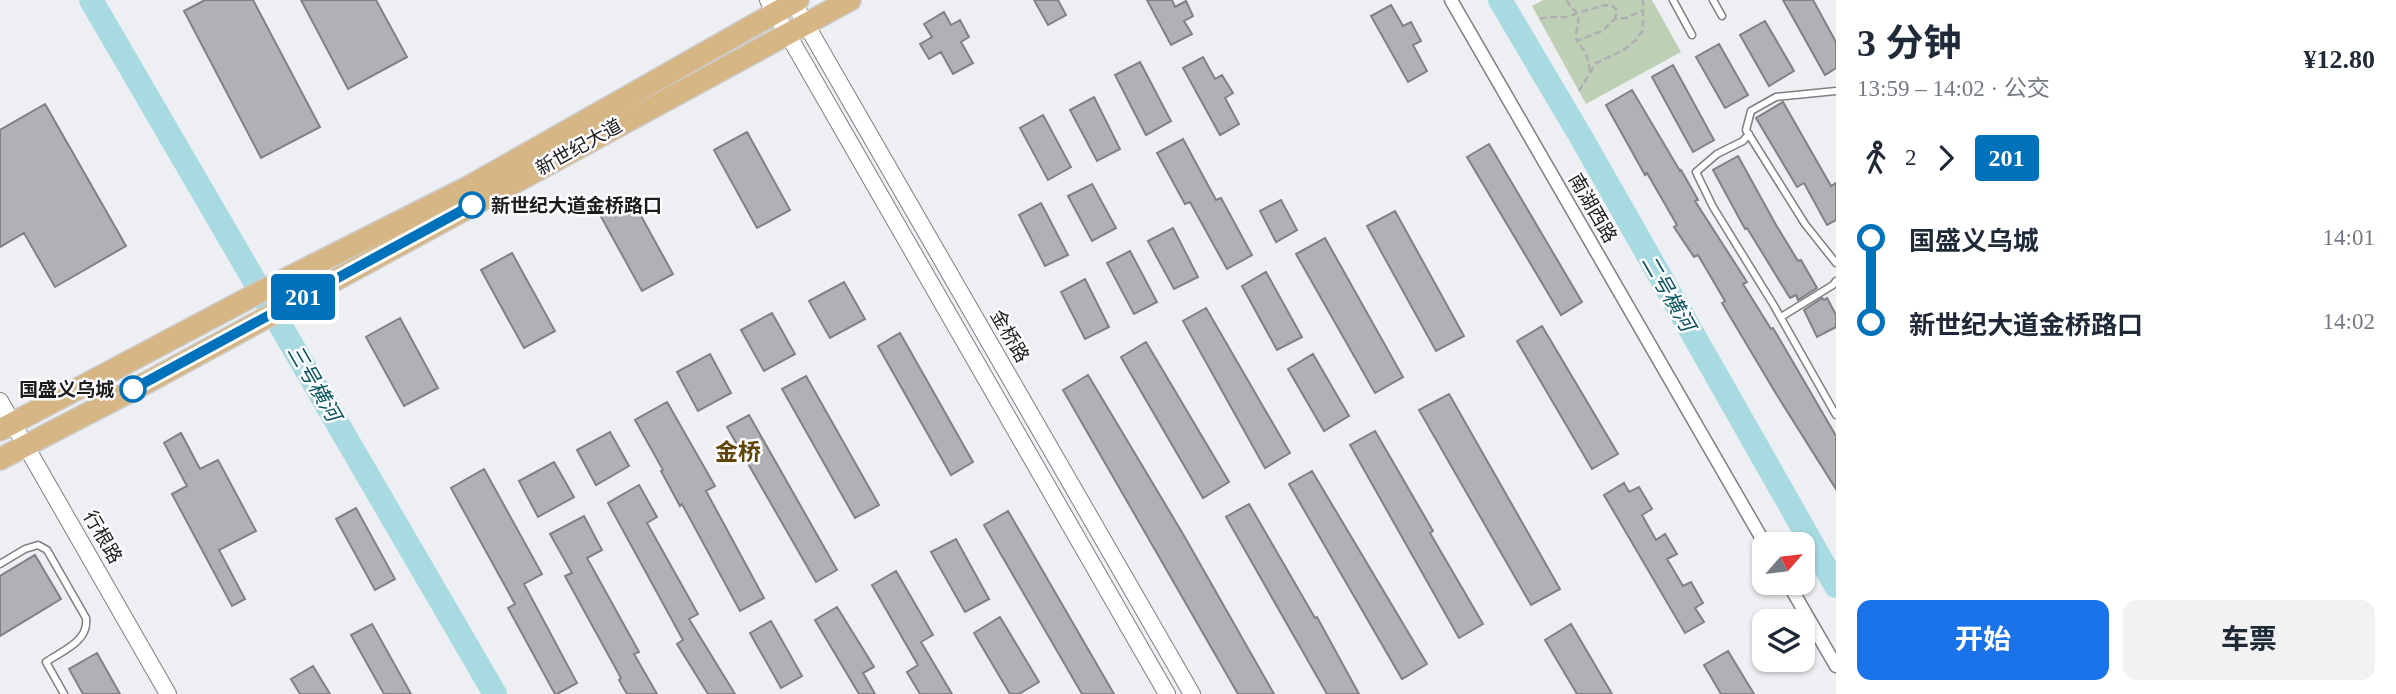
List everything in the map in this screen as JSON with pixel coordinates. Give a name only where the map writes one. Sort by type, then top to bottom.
[{"type":"main road","name":"新世纪大道","points":[[0,459],[850,0]]},
{"type":"main road","name":"新世纪大道","points":[[7,427],[260,292],[472,185],[785,3]]},
{"type":"street","name":"南湖西路","points":[[1451,0],[1758,532]]},
{"type":"street","name":"金桥路","points":[[785,3],[796,28],[1167,694]]},
{"type":"street","name":"金桥路","points":[[796,28],[1192,694]]},
{"type":"street","name":"行根路","points":[[0,401],[7,427],[27,446],[168,694]]},
{"type":"street","points":[[1795,595],[1836,666]]},
{"type":"lane","points":[[1673,0],[1692,35]]},
{"type":"lane","points":[[1713,0],[1722,16]]},
{"type":"lane","points":[[1836,91],[1776,97],[1751,111],[1746,130],[1805,225],[1836,263]]},
{"type":"lane","points":[[1749,134],[1743,141],[1717,155],[1696,172],[1713,207],[1781,317],[1836,415]]},
{"type":"lane","points":[[1781,317],[1836,281]]},
{"type":"lane","points":[[0,564],[25,549],[38,545],[47,550],[86,618],[87,627],[83,637],[46,662],[64,694]]},
{"type":"path","points":[[1567,0],[1579,18],[1575,33],[1577,41],[1586,53],[1590,71]]},
{"type":"path","points":[[1579,91],[1590,71],[1604,58],[1622,51],[1636,40],[1643,30],[1643,0]]},
{"type":"path","points":[[1540,19],[1552,15],[1568,17],[1605,5],[1613,6],[1617,11],[1615,19],[1602,31],[1577,41]]},
{"type":"path","points":[[1615,19],[1626,18],[1643,10]]},
{"type":"green space","points":[[1543,0],[1652,0],[1681,52],[1586,104],[1532,6]]},
{"type":"building","points":[[205,0],[253,0],[320,127],[261,158],[184,11]]},
{"type":"building","points":[[301,0],[376,0],[407,57],[348,89]]},
{"type":"building","points":[[1034,0],[1058,0],[1066,15],[1048,25]]},
{"type":"building","points":[[1147,0],[1172,0],[1175,7],[1186,1],[1193,16],[1184,21],[1192,34],[1171,45]]},
{"type":"building","points":[[1783,0],[1813,0],[1836,42],[1836,68],[1825,75]]},
{"type":"building","points":[[1391,5],[1403,26],[1411,22],[1421,41],[1413,45],[1427,71],[1408,82],[1371,16]]},
{"type":"building","points":[[944,12],[951,25],[960,20],[969,37],[961,42],[973,63],[953,74],[941,52],[929,59],[920,44],[932,37],[924,24]]},
{"type":"building","points":[[1765,21],[1794,71],[1769,86],[1740,35]]},
{"type":"building","points":[[1719,44],[1748,95],[1725,108],[1696,57]]},
{"type":"building","points":[[1203,57],[1215,79],[1222,75],[1233,93],[1225,98],[1239,124],[1220,135],[1183,68]]},
{"type":"building","points":[[1140,62],[1171,121],[1146,135],[1115,75]]},
{"type":"building","points":[[1673,65],[1714,140],[1693,152],[1652,77]]},
{"type":"building","points":[[1632,90],[1698,200],[1695,201],[1747,282],[1743,284],[1771,329],[1773,328],[1836,436],[1836,489],[1722,303],[1725,301],[1698,255],[1694,257],[1674,227],[1677,225],[1606,105]]},
{"type":"building","points":[[1094,97],[1120,149],[1097,161],[1070,110]]},
{"type":"building","points":[[1783,102],[1831,186],[1836,183],[1836,220],[1827,225],[1804,183],[1797,187],[1756,118]]},
{"type":"building","points":[[45,104],[126,246],[55,287],[24,233],[0,247],[0,130]]},
{"type":"building","points":[[1043,115],[1071,167],[1048,180],[1020,128]]},
{"type":"building","points":[[747,132],[790,210],[757,228],[714,150]]},
{"type":"building","points":[[1183,139],[1216,200],[1221,198],[1252,255],[1227,269],[1190,202],[1185,204],[1157,153]]},
{"type":"building","points":[[1489,144],[1582,302],[1561,315],[1467,157]]},
{"type":"building","points":[[1738,156],[1776,225],[1817,288],[1798,300],[1796,295],[1790,298],[1747,228],[1745,229],[1713,170]]},
{"type":"building","points":[[1092,184],[1116,228],[1092,241],[1068,196]]},
{"type":"building","points":[[630,196],[673,274],[642,291],[599,213]]},
{"type":"building","points":[[1281,200],[1297,230],[1276,242],[1260,211]]},
{"type":"building","points":[[1041,203],[1068,255],[1045,266],[1019,215]]},
{"type":"building","points":[[1395,211],[1464,336],[1436,351],[1367,226]]},
{"type":"building","points":[[1173,228],[1198,277],[1174,289],[1148,241]]},
{"type":"building","points":[[1325,238],[1403,377],[1375,393],[1296,254]]},
{"type":"building","points":[[1130,251],[1157,302],[1134,314],[1107,263]]},
{"type":"building","points":[[512,253],[555,331],[524,348],[481,270]]},
{"type":"building","points":[[1266,272],[1302,337],[1277,350],[1242,286]]},
{"type":"building","points":[[1085,279],[1109,327],[1085,339],[1061,292]]},
{"type":"building","points":[[844,282],[865,319],[830,338],[809,301]]},
{"type":"building","points":[[1822,298],[1827,298],[1836,315],[1836,327],[1817,337],[1804,310]]},
{"type":"building","points":[[1206,308],[1290,453],[1265,468],[1183,321]]},
{"type":"building","points":[[772,313],[795,354],[764,371],[741,330]]},
{"type":"building","points":[[400,318],[438,388],[404,406],[366,337]]},
{"type":"building","points":[[1542,326],[1618,454],[1592,469],[1517,341]]},
{"type":"building","points":[[900,333],[973,462],[951,475],[878,346]]},
{"type":"building","points":[[1146,342],[1229,482],[1203,498],[1121,357]]},
{"type":"building","points":[[710,354],[731,393],[698,411],[677,372]]},
{"type":"building","points":[[1313,354],[1349,416],[1324,431],[1288,369]]},
{"type":"building","points":[[1088,375],[1274,694],[1238,694],[1063,390]]},
{"type":"building","points":[[806,376],[879,505],[855,518],[782,389]]},
{"type":"building","points":[[1449,394],[1560,589],[1531,605],[1419,410]]},
{"type":"building","points":[[667,402],[715,486],[706,491],[764,598],[740,611],[635,420]]},
{"type":"building","points":[[749,415],[837,570],[816,582],[727,427]]},
{"type":"building","points":[[1375,431],[1483,624],[1459,638],[1350,445]]},
{"type":"building","points":[[610,432],[629,466],[596,485],[577,450]]},
{"type":"building","points":[[181,433],[200,469],[218,460],[256,531],[219,550],[245,599],[232,606],[172,494],[187,486],[164,443]]},
{"type":"building","points":[[554,462],[574,497],[538,517],[519,481]]},
{"type":"building","points":[[484,469],[542,574],[524,584],[577,683],[557,694],[508,608],[515,604],[451,488]]},
{"type":"building","points":[[1312,471],[1427,664],[1402,679],[1289,484]]},
{"type":"building","points":[[1624,483],[1629,492],[1639,487],[1652,509],[1642,515],[1656,540],[1665,534],[1677,554],[1667,559],[1683,586],[1691,582],[1703,603],[1695,608],[1704,622],[1685,633],[1604,495]]},
{"type":"building","points":[[639,485],[657,517],[647,523],[698,614],[689,619],[735,694],[708,694],[677,644],[683,640],[608,503]]},
{"type":"building","points":[[1249,504],[1315,618],[1317,617],[1359,694],[1327,694],[1226,517]]},
{"type":"building","points":[[356,508],[395,579],[375,590],[336,519]]},
{"type":"building","points":[[1008,511],[1114,694],[1082,694],[984,525]]},
{"type":"building","points":[[584,516],[602,550],[587,558],[639,652],[634,654],[657,694],[627,694],[619,680],[621,678],[565,576],[572,573],[550,534]]},
{"type":"building","points":[[956,539],[989,599],[965,612],[931,552]]},
{"type":"building","points":[[35,555],[61,599],[0,636],[0,576]]},
{"type":"building","points":[[896,571],[933,635],[921,642],[952,694],[920,694],[907,672],[918,665],[872,585]]},
{"type":"building","points":[[837,607],[874,667],[863,673],[875,694],[859,694],[815,620]]},
{"type":"building","points":[[1000,617],[1039,682],[1019,694],[1010,694],[974,633]]},
{"type":"building","points":[[771,621],[802,676],[781,688],[750,633]]},
{"type":"building","points":[[372,624],[411,694],[384,694],[351,635]]},
{"type":"building","points":[[1571,624],[1612,694],[1577,694],[1545,640]]},
{"type":"building","points":[[1728,651],[1754,694],[1721,694],[1704,665]]},
{"type":"building","points":[[97,653],[120,694],[83,694],[69,669]]},
{"type":"building","points":[[313,666],[330,694],[300,694],[291,679]]},
{"type":"waterway","name":"三号横河","points":[[91,0],[495,694]]},
{"type":"waterway","name":"二号横河","points":[[1500,0],[1581,137],[1836,586]]},
{"type":"bus line","name":"201","points":[[133,389],[472,205]]},
{"type":"place","name":"新世纪大道金桥路口","points":[[472,205]]},
{"type":"place","name":"国盛义乌城","points":[[133,389]]},
{"type":"district","name":"金桥","points":[[738,452]]}]
